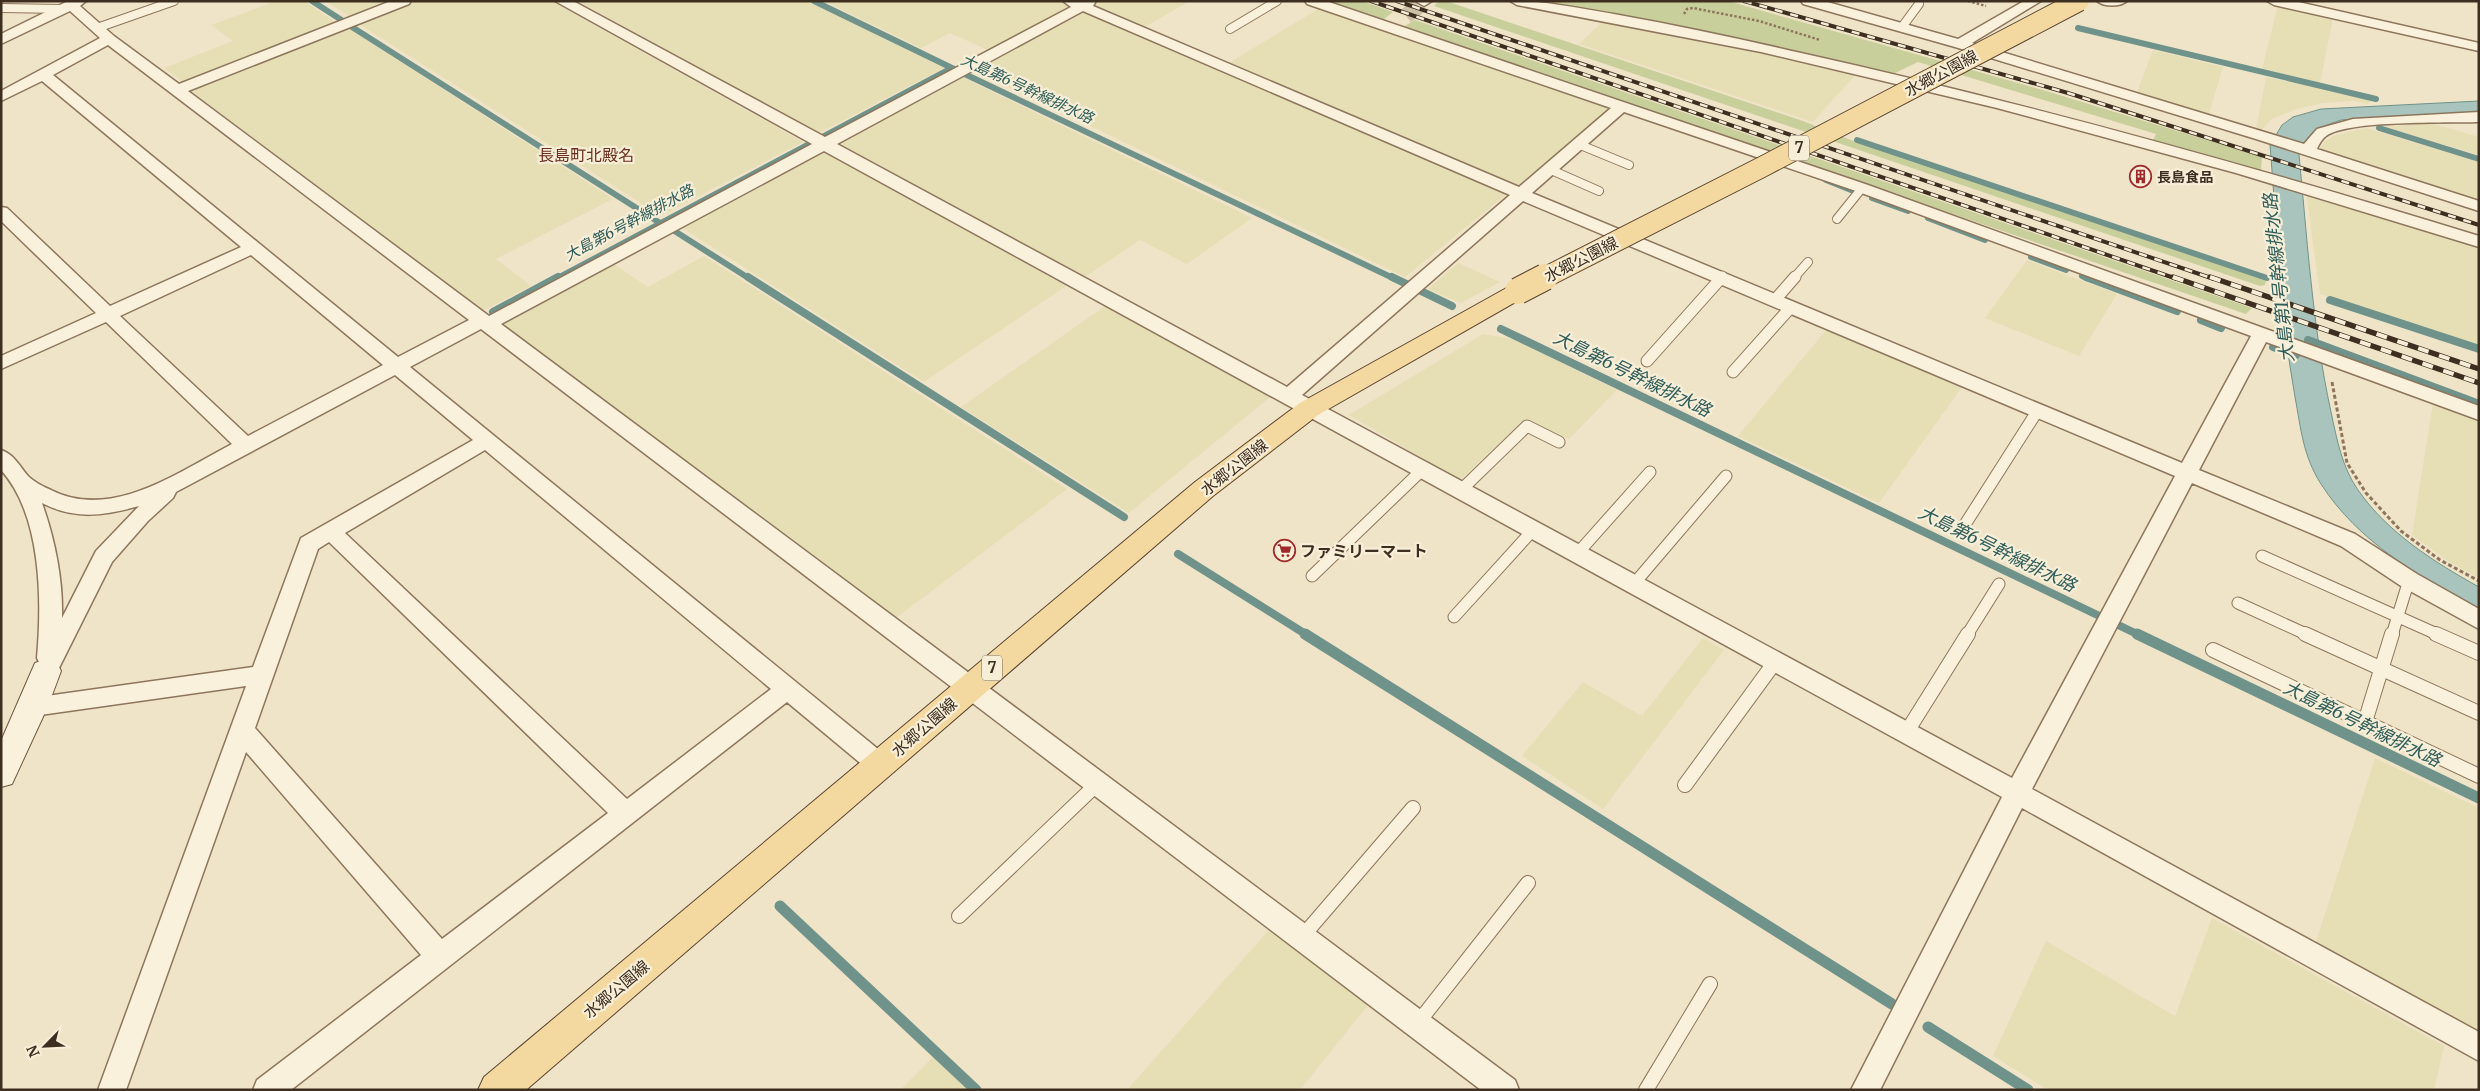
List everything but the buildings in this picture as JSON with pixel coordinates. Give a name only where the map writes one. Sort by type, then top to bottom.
[{"type":"main road","name":"水郷公園線","points":[[497,1090],[1204,490],[1298,403],[1762,167],[2079,1]]},
{"type":"street","points":[[177,90],[404,1]]},
{"type":"street","points":[[562,1],[2017,793],[2479,1047]]},
{"type":"street","points":[[1312,1],[1862,188],[2479,413]]},
{"type":"street","points":[[1517,1],[1718,40],[2070,122],[2306,187],[2479,242]]},
{"type":"street","points":[[1808,1],[1960,44],[2038,70],[2262,136],[2479,206]]},
{"type":"street","points":[[1960,44],[2034,1]]},
{"type":"street","points":[[2104,1],[2120,1]]},
{"type":"street","points":[[2274,1],[2479,47]]},
{"type":"street","points":[[1,457],[22,482],[41,496],[59,504],[80,509],[102,509],[158,492],[395,366],[486,322],[818,141],[961,70],[1081,3],[1521,194],[2348,540],[2409,580],[2479,620]]},
{"type":"street","points":[[1,40],[71,5],[103,33],[177,90],[1096,784],[1505,1090]]},
{"type":"street","points":[[1392,27],[1406,16]]},
{"type":"street","points":[[1,97],[44,75],[103,33]]},
{"type":"street","points":[[44,75],[880,765]]},
{"type":"street","points":[[1298,403],[1412,288],[1622,106]]},
{"type":"street","points":[[2304,149],[2324,131],[2352,123],[2479,117]]},
{"type":"street","points":[[1,212],[106,315],[246,446]]},
{"type":"street","points":[[1,363],[253,248]]},
{"type":"street","points":[[1865,1090],[2017,793],[2187,472],[2270,337]]},
{"type":"street","points":[[112,1090],[309,544],[488,440]]},
{"type":"street","points":[[1,774],[33,706],[46,670],[104,557],[141,516],[188,476]]},
{"type":"street","points":[[22,482],[33,509],[49,580],[51,631],[46,670]]},
{"type":"street","points":[[330,531],[625,813]]},
{"type":"street","points":[[33,706],[261,675]]},
{"type":"street","points":[[267,1090],[789,688]]},
{"type":"street","points":[[242,730],[440,957]]},
{"type":"lane","points":[[103,33],[174,1]]},
{"type":"lane","points":[[1230,29],[1277,1]]},
{"type":"lane","points":[[1902,28],[1919,4]]},
{"type":"lane","points":[[1,8],[71,5]]},
{"type":"lane","points":[[1578,144],[1629,165]]},
{"type":"lane","points":[[1549,169],[1599,191]]},
{"type":"lane","points":[[1837,219],[1862,188]]},
{"type":"lane","points":[[1733,372],[1783,303],[1808,262]]},
{"type":"lane","points":[[1647,362],[1722,278]]},
{"type":"lane","points":[[1964,526],[2038,410]]},
{"type":"lane","points":[[1460,491],[1527,426],[1559,442]]},
{"type":"lane","points":[[1312,576],[1422,470]]},
{"type":"lane","points":[[1577,554],[1650,472]]},
{"type":"lane","points":[[1633,585],[1726,476]]},
{"type":"lane","points":[[1454,617],[1533,530]]},
{"type":"lane","points":[[2262,556],[2479,653]]},
{"type":"lane","points":[[2365,722],[2409,580]]},
{"type":"lane","points":[[1906,733],[1999,584]]},
{"type":"lane","points":[[2238,603],[2479,713]]},
{"type":"lane","points":[[2213,650],[2479,776]]},
{"type":"lane","points":[[1685,785],[1775,662]]},
{"type":"lane","points":[[958,916],[1096,784]]},
{"type":"lane","points":[[1302,937],[1413,808]]},
{"type":"lane","points":[[1417,1024],[1528,883]]},
{"type":"lane","points":[[1646,1090],[1710,984]]},
{"type":"path","points":[[2325,357],[2347,463],[2366,493],[2401,531],[2440,560],[2479,581]]},
{"type":"shaded area","points":[[276,1],[304,1],[338,24],[184,83],[164,68],[233,41],[211,25]]},
{"type":"shaded area","points":[[325,1],[393,1],[351,17]]},
{"type":"shaded area","points":[[416,1],[551,1],[803,142],[661,216],[359,24]]},
{"type":"shaded area","points":[[578,1],[807,1],[944,68],[819,133]]},
{"type":"shaded area","points":[[824,1],[1064,1],[1075,6],[990,51],[950,33],[921,48]]},
{"type":"shaded area","points":[[1098,1],[1190,1],[1143,28],[1090,6]]},
{"type":"shaded area","points":[[2278,5],[2333,18],[2320,83],[2262,69]]},
{"type":"shaded area","points":[[1320,8],[1607,105],[1611,109],[1517,186],[1227,64]]},
{"type":"shaded area","points":[[1082,9],[1508,193],[1405,277],[971,69]]},
{"type":"shaded area","points":[[1604,20],[1857,73],[1813,122],[1579,44]]},
{"type":"shaded area","points":[[348,28],[613,199],[496,259],[531,286],[482,311],[190,90]]},
{"type":"shaded area","points":[[2153,50],[2223,67],[2208,117],[2136,95]]},
{"type":"shaded area","points":[[960,76],[1252,218],[1187,264],[1140,240],[1085,277],[836,142]]},
{"type":"shaded area","points":[[2266,77],[2373,100],[2368,104],[2354,101],[2323,103],[2297,109],[2272,119],[2260,132],[2256,130]]},
{"type":"shaded area","points":[[2430,123],[2479,137],[2479,155],[2385,127]]},
{"type":"shaded area","points":[[2366,128],[2479,162],[2479,203],[2318,151],[2324,142],[2333,136]]},
{"type":"shaded area","points":[[822,150],[1066,286],[924,382],[679,226]]},
{"type":"shaded area","points":[[2306,191],[2479,248],[2479,346],[2320,294]]},
{"type":"shaded area","points":[[704,256],[1067,489],[896,618],[499,323],[612,263],[648,287]]},
{"type":"shaded area","points":[[2027,260],[2117,294],[2079,356],[1985,318]]},
{"type":"shaded area","points":[[1458,263],[1500,282],[1461,303],[1428,289]]},
{"type":"shaded area","points":[[1105,306],[1270,397],[1129,513],[961,407]]},
{"type":"shaded area","points":[[1827,329],[1962,387],[1879,503],[1738,436]]},
{"type":"shaded area","points":[[1483,334],[1513,339],[1617,390],[1569,439],[1525,419],[1460,480],[1349,415]]},
{"type":"shaded area","points":[[2433,403],[2479,420],[2479,578],[2448,561],[2412,535]]},
{"type":"shaded area","points":[[1703,638],[1724,650],[1603,809],[1522,756],[1583,682],[1642,716]]},
{"type":"shaded area","points":[[2375,758],[2479,808],[2479,1033],[2315,945]]},
{"type":"shaded area","points":[[2212,918],[2444,1046],[2434,1090],[2048,1090],[1993,1056],[2046,941],[2175,1016]]},
{"type":"shaded area","points":[[1269,930],[1368,1005],[1300,1090],[1127,1090]]},
{"type":"shaded area","points":[[934,1056],[969,1090],[900,1090]]},
{"type":"green space","points":[[1328,1],[1362,1],[1393,12],[1383,20]]},
{"type":"green space","points":[[1439,1],[1446,1],[1803,121],[1851,140],[2266,279],[2265,285],[2260,286],[1434,6]]},
{"type":"green space","points":[[1522,1],[1728,1],[2043,90],[2262,157],[2261,172],[2152,142],[2156,134],[1918,62],[1891,75],[1644,23]]},
{"type":"green space","points":[[1415,20],[2252,308],[2246,314],[1403,27]]},
{"type":"water","points":[[2479,101],[2479,113],[2341,120],[2314,132],[2303,146],[2298,145],[2319,346],[2333,422],[2344,463],[2358,490],[2383,520],[2429,557],[2479,587],[2479,610],[2413,571],[2372,541],[2336,505],[2321,484],[2310,463],[2301,431],[2290,366],[2270,145],[2282,125],[2293,117],[2321,109]]},
{"type":"waterway","points":[[312,1],[343,21]]},
{"type":"waterway","points":[[814,1],[952,68]]},
{"type":"waterway","points":[[352,27],[660,223]]},
{"type":"waterway","points":[[2078,28],[2376,99]]},
{"type":"waterway","name":"大島第6号幹線排水路","points":[[556,279],[952,68]]},
{"type":"waterway","name":"大島第6号幹線排水路","points":[[952,68],[1395,279]]},
{"type":"waterway","points":[[2379,128],[2479,159]]},
{"type":"waterway","name":"大島第1号幹線排水路","points":[[1857,140],[2267,278]]},
{"type":"waterway","points":[[1826,180],[1851,190]]},
{"type":"waterway","points":[[1872,198],[1908,211]]},
{"type":"waterway","points":[[1928,218],[1985,240]]},
{"type":"waterway","points":[[673,230],[750,279]]},
{"type":"waterway","points":[[2031,257],[2066,270]]},
{"type":"waterway","points":[[2082,276],[2089,279]]},
{"type":"waterway","name":"大島第6号幹線排水路","points":[[493,312],[558,277]]},
{"type":"waterway","points":[[748,277],[1124,517]]},
{"type":"waterway","name":"大島第6号幹線排水路","points":[[1392,277],[1452,306]]},
{"type":"waterway","points":[[2086,277],[2177,311]]},
{"type":"waterway","points":[[2330,300],[2479,349]]},
{"type":"waterway","points":[[2201,320],[2221,328]]},
{"type":"waterway","name":"大島第6号幹線排水路","points":[[1501,329],[2139,635]]},
{"type":"waterway","points":[[2308,340],[2479,404]]},
{"type":"waterway","name":"大島第1号幹線排水路","points":[[2273,347],[2296,355]]},
{"type":"waterway","points":[[1178,554],[1307,635]]},
{"type":"waterway","points":[[1305,634],[1892,1004]]},
{"type":"waterway","name":"大島第6号幹線排水路","points":[[2137,634],[2479,798]]},
{"type":"waterway","points":[[780,906],[976,1090]]},
{"type":"waterway","points":[[1928,1027],[2028,1090]]},
{"type":"tunnel","points":[[1406,16],[1424,2]]},
{"type":"railway","points":[[1371,1],[2177,279]]},
{"type":"railway","points":[[1397,1],[2214,279]]},
{"type":"railway","points":[[1744,1],[2068,93],[2479,225]]},
{"type":"railway","points":[[2173,277],[2479,383]]},
{"type":"railway","points":[[2210,277],[2479,369]]},
{"type":"place","name":"長島食品","points":[[2141,177]]},
{"type":"place","name":"ファミリーマート","points":[[1284,551]]},
{"type":"district","name":"長島町北殿名","points":[[586,155]]}]
